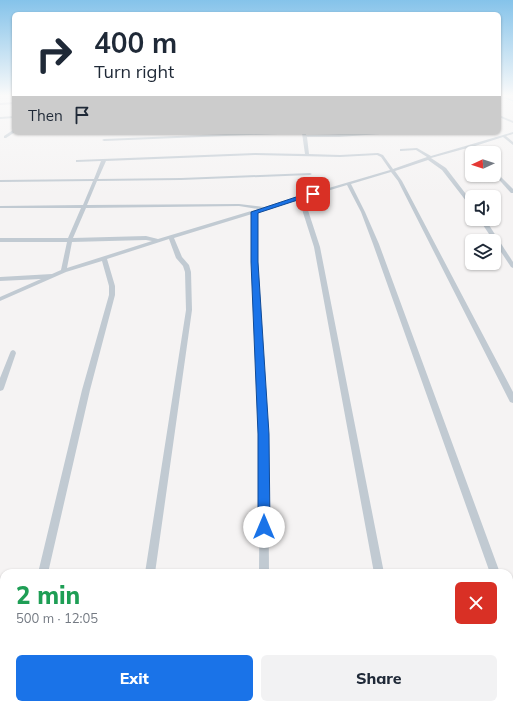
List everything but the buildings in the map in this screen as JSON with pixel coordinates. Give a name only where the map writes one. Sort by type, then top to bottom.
[{"type":"street","points":[[5,137],[12,132]]},
{"type":"street","points":[[472,146],[513,133]]},
{"type":"street","points":[[104,140],[276,134]]},
{"type":"street","points":[[305,134],[307,154]]},
{"type":"street","points":[[316,134],[339,136],[366,134]]},
{"type":"street","points":[[504,136],[513,144]]},
{"type":"street","points":[[0,298],[64,271],[104,258],[465,148]]},
{"type":"street","points":[[401,150],[417,149],[444,169],[465,196]]},
{"type":"street","points":[[77,160],[204,155],[307,154],[340,156],[378,154],[382,156],[400,181],[513,400]]},
{"type":"street","points":[[64,271],[70,240],[97,180],[104,160]]},
{"type":"street","points":[[0,181],[232,178],[310,174]]},
{"type":"street","points":[[501,178],[513,192]]},
{"type":"street","points":[[348,183],[363,212],[376,244],[494,569]]},
{"type":"street","points":[[301,197],[317,247],[377,569]]},
{"type":"street","points":[[0,208],[239,205],[264,208]]},
{"type":"street","points":[[254,212],[255,262],[264,434],[264,569]]},
{"type":"street","points":[[487,226],[513,266]]},
{"type":"street","points":[[151,569],[189,310],[188,272],[186,265],[179,258],[171,237]]},
{"type":"street","points":[[0,240],[146,238],[159,241]]},
{"type":"street","points":[[44,569],[86,390],[112,295],[112,286],[104,258]]},
{"type":"street","points":[[0,278],[54,276]]},
{"type":"street","points":[[0,388],[13,354]]},
{"type":"route","points":[[264,527],[264,434],[255,262],[254,212],[313,194]]}]
